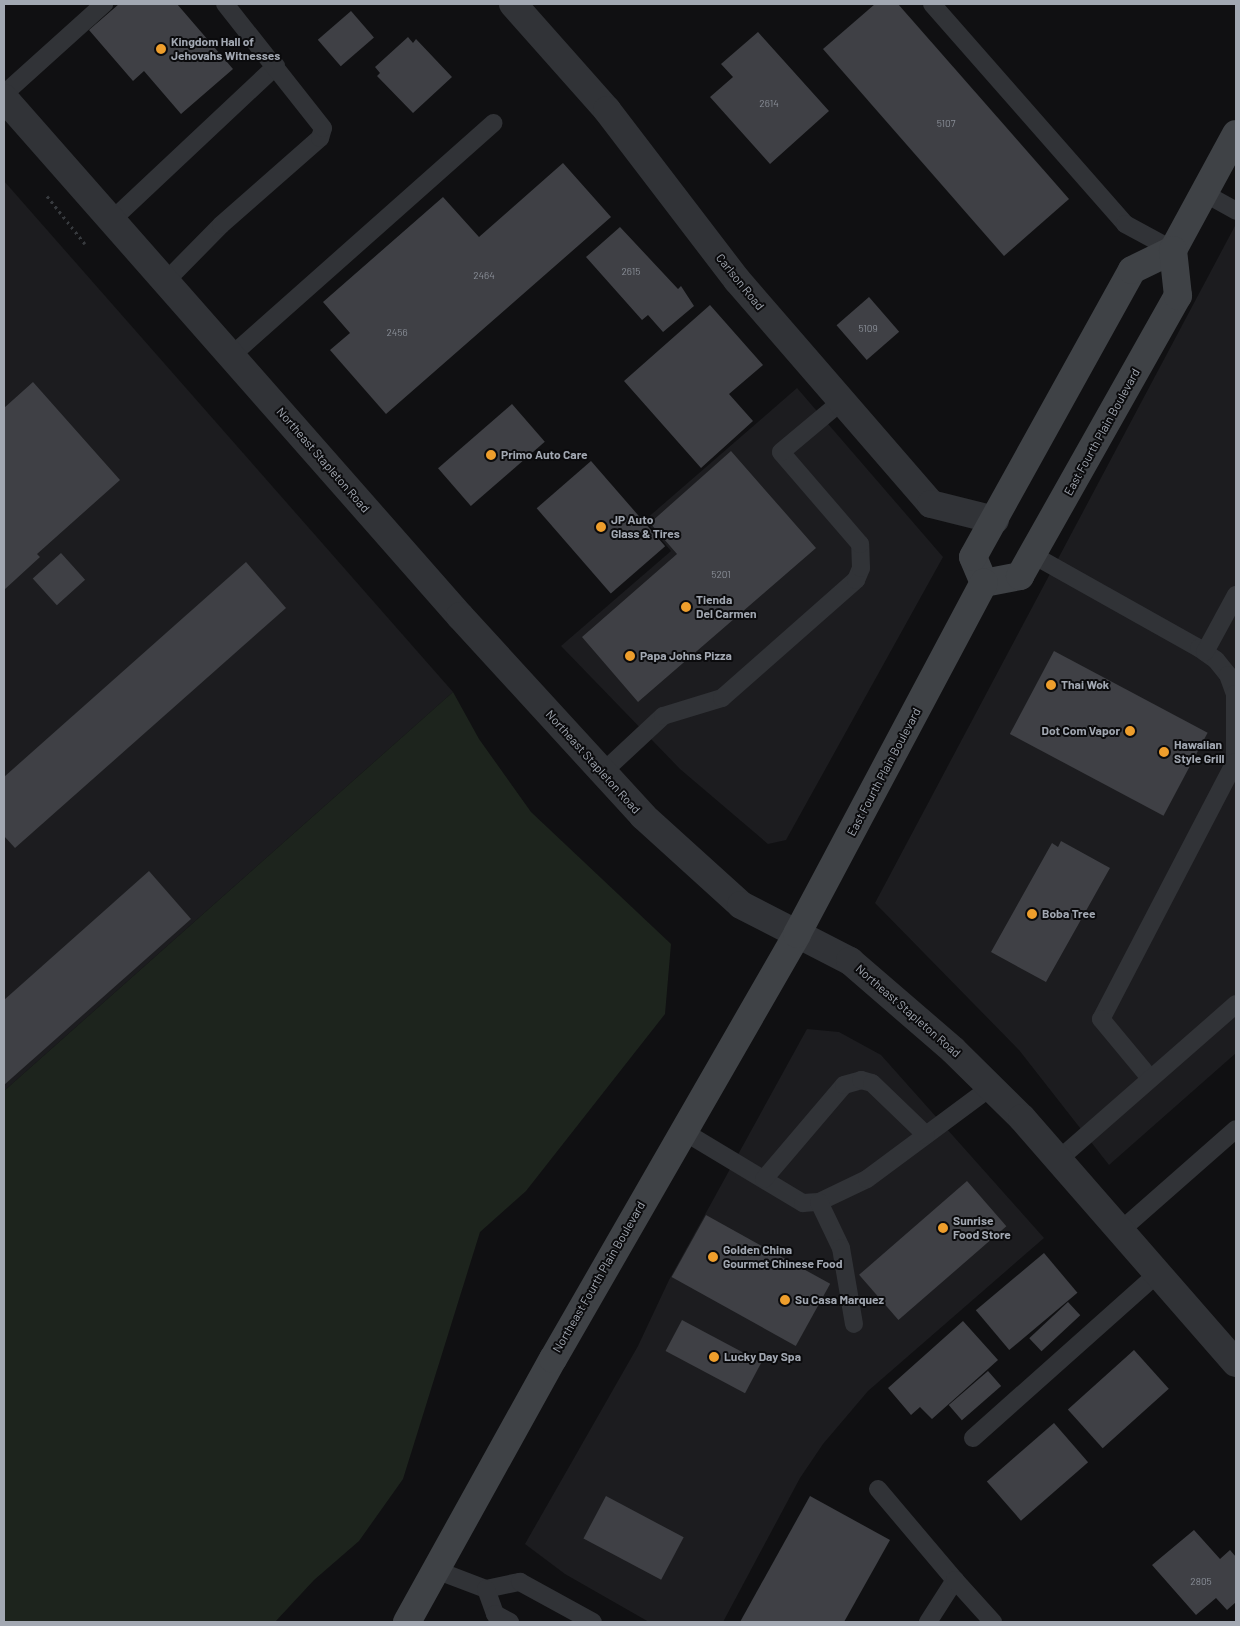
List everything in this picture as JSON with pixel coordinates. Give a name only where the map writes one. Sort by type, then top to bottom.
[{"type":"main road","points":[[984,583],[974,557],[1132,270],[1173,250],[1236,134]]},
{"type":"main road","name":"East Fourth Plain Boulevard","points":[[797,934],[984,583],[1020,576],[1178,296],[1173,250]]},
{"type":"main road","name":"Northeast Fourth Plain Boulevard","points":[[407,1622],[683,1130],[797,934]]},
{"type":"street","name":"Carlson Road","points":[[513,4],[607,110],[737,280],[931,504],[995,520]]},
{"type":"street","name":"Northeast Stapleton Road","points":[[4,98],[460,616],[643,816],[741,905],[850,960],[953,1050],[991,1087],[1058,1160],[1235,1360]]},
{"type":"lane","points":[[4,94],[104,4]]},
{"type":"lane","points":[[165,282],[221,225],[320,138],[323,128],[276,66],[225,4]]},
{"type":"lane","points":[[932,4],[1125,224],[1173,250]]},
{"type":"lane","points":[[112,220],[276,66]]},
{"type":"lane","points":[[231,356],[493,124]]},
{"type":"lane","points":[[1204,193],[1236,211]]},
{"type":"lane","points":[[603,772],[663,716],[722,698],[856,580],[862,562],[860,544],[781,452],[842,401]]},
{"type":"lane","points":[[1033,555],[1205,652],[1228,675],[1236,694],[1235,762],[1101,1019],[1150,1078]]},
{"type":"lane","points":[[1205,652],[1236,595]]},
{"type":"lane","points":[[1058,1160],[1236,1004]]},
{"type":"lane","points":[[764,1179],[844,1085],[861,1080],[872,1083],[926,1136]]},
{"type":"lane","points":[[683,1130],[803,1203],[819,1202],[867,1179],[991,1087]]},
{"type":"lane","points":[[1120,1231],[1236,1130]]},
{"type":"lane","points":[[819,1202],[841,1248],[854,1324]]},
{"type":"lane","points":[[973,1438],[1158,1273]]},
{"type":"lane","points":[[878,1489],[993,1622]]},
{"type":"lane","points":[[436,1570],[486,1589],[520,1582],[593,1622]]},
{"type":"lane","points":[[928,1622],[955,1580]]},
{"type":"lane","points":[[486,1589],[495,1614],[510,1622]]},
{"type":"shaded area","points":[[4,181],[453,692],[4,1091]]},
{"type":"shaded area","points":[[1236,224],[1236,1053],[1109,1165],[1019,1050],[875,903]]},
{"type":"shaded area","points":[[797,388],[943,557],[786,840],[768,844],[680,769],[561,646],[671,551],[645,520]]},
{"type":"shaded area","points":[[453,692],[479,739],[531,812],[671,944],[665,1014],[526,1191],[480,1232],[403,1479],[359,1541],[314,1580],[275,1622],[4,1622],[4,1091]]},
{"type":"shaded area","points":[[807,1029],[839,1032],[881,1055],[1044,1238],[868,1391],[823,1444],[800,1478],[723,1622],[649,1622],[565,1574],[525,1544],[638,1346],[669,1280]]},
{"type":"building","name":"Kingdom Hall of Jehovahs Witnesses","points":[[119,4],[177,4],[233,69],[181,114],[144,71],[133,81],[89,30]]},
{"type":"building","points":[[875,4],[898,4],[1069,199],[1004,256],[823,49]]},
{"type":"building","points":[[351,11],[374,37],[341,66],[318,40]]},
{"type":"building","points":[[758,32],[829,111],[770,164],[710,97],[733,77],[721,64]]},
{"type":"building","points":[[408,37],[413,43],[416,39],[452,77],[413,113],[377,76],[380,73],[375,67]]},
{"type":"building","points":[[563,163],[611,217],[386,414],[330,350],[350,333],[323,302],[443,197],[479,237]]},
{"type":"building","points":[[620,227],[678,289],[681,286],[694,306],[663,332],[648,315],[642,320],[586,257]]},
{"type":"building","points":[[869,297],[899,332],[867,360],[837,325]]},
{"type":"building","points":[[710,305],[763,365],[729,394],[753,421],[701,468],[624,381]]},
{"type":"building","points":[[33,382],[120,480],[37,554],[40,557],[4,590],[4,408]]},
{"type":"building","name":"Primo Auto Care","points":[[512,404],[545,442],[471,506],[438,468]]},
{"type":"building","points":[[731,451],[816,548],[638,702],[582,637],[677,554],[650,523]]},
{"type":"building","name":"JP Auto Glass & Tires","points":[[591,461],[665,546],[611,594],[537,508]]},
{"type":"building","points":[[61,553],[85,580],[57,605],[33,578]]},
{"type":"building","points":[[246,562],[286,608],[15,848],[4,836],[4,777]]},
{"type":"building","points":[[1054,651],[1208,733],[1164,816],[1010,734]]},
{"type":"building","points":[[1061,841],[1110,868],[1046,982],[991,952],[1052,843],[1058,847]]},
{"type":"building","points":[[149,871],[191,919],[4,1085],[4,1000]]},
{"type":"building","points":[[967,1181],[1006,1226],[898,1320],[859,1275]]},
{"type":"building","points":[[706,1215],[830,1284],[796,1346],[672,1277]]},
{"type":"building","points":[[1044,1253],[1077,1293],[1009,1350],[976,1310]]},
{"type":"building","points":[[1068,1302],[1080,1315],[1042,1351],[1029,1338]]},
{"type":"building","name":"Lucky Day Spa","points":[[682,1320],[761,1362],[745,1393],[666,1351]]},
{"type":"building","points":[[963,1321],[998,1360],[932,1419],[920,1407],[911,1415],[888,1388]]},
{"type":"building","points":[[1134,1350],[1169,1389],[1103,1448],[1068,1410]]},
{"type":"building","points":[[988,1371],[1001,1386],[962,1420],[949,1405]]},
{"type":"building","points":[[1054,1423],[1088,1462],[1021,1521],[987,1481]]},
{"type":"building","points":[[606,1496],[684,1537],[661,1580],[583,1538]]},
{"type":"building","points":[[810,1496],[890,1540],[844,1622],[740,1622]]},
{"type":"building","points":[[1194,1530],[1220,1559],[1230,1550],[1236,1557],[1236,1602],[1227,1610],[1216,1598],[1196,1615],[1152,1565]]},
{"type":"place","name":"Kingdom Hall of Jehovahs Witnesses","points":[[161,49]]},
{"type":"place","name":"Primo Auto Care","points":[[491,455]]},
{"type":"place","name":"JP Auto Glass & Tires","points":[[601,527]]},
{"type":"place","name":"Tienda Del Carmen","points":[[686,607]]},
{"type":"place","name":"Papa Johns Pizza","points":[[630,656]]},
{"type":"place","name":"Thai Wok","points":[[1051,685]]},
{"type":"place","name":"Dot Com Vapor","points":[[1130,731]]},
{"type":"place","name":"Hawaiian Style Grill","points":[[1164,752]]},
{"type":"place","name":"Boba Tree","points":[[1032,914]]},
{"type":"place","name":"Sunrise Food Store","points":[[943,1228]]},
{"type":"place","name":"Golden China Gourmet Chinese Food","points":[[713,1257]]},
{"type":"place","name":"Su Casa Marquez","points":[[785,1300]]},
{"type":"place","name":"Lucky Day Spa","points":[[714,1357]]}]
